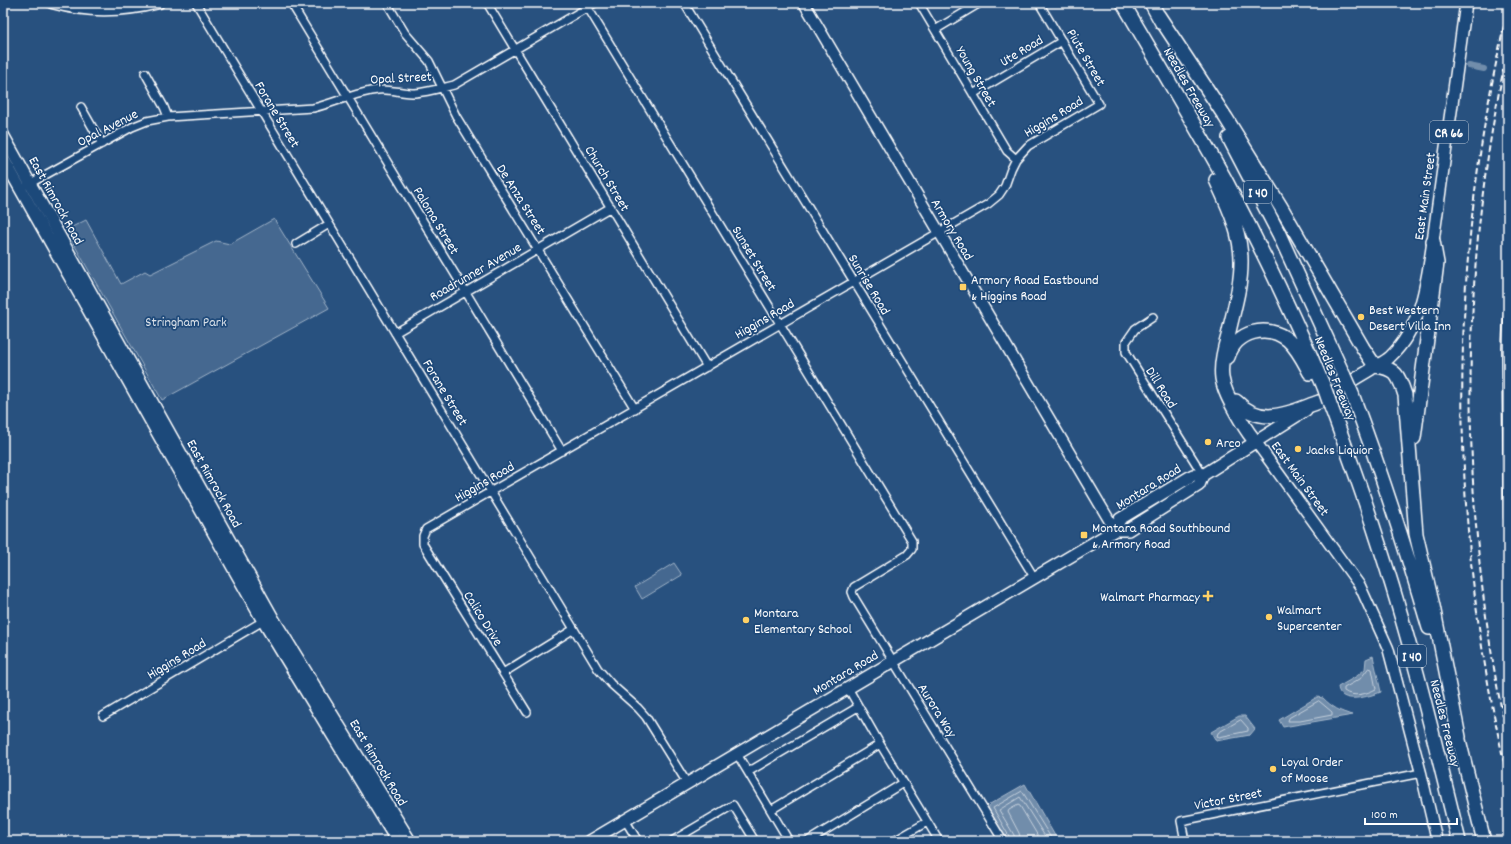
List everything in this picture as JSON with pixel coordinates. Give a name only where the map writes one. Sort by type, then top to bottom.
[{"type":"highway","name":"Needles Freeway","points":[[1123,3],[1220,172],[1281,290],[1324,399],[1356,474],[1378,539],[1413,659],[1459,841]]},
{"type":"highway","name":"Needles Freeway","points":[[1150,3],[1234,146],[1303,283],[1352,394],[1400,527],[1459,737],[1484,841]]},
{"type":"highway","points":[[1158,15],[1226,118],[1281,207],[1363,348],[1375,366],[1386,367],[1394,372],[1400,380],[1404,395],[1416,534],[1433,606],[1459,737]]},
{"type":"highway","points":[[1161,69],[1218,184],[1238,234],[1242,263],[1240,281],[1222,364],[1222,377],[1224,389],[1250,436],[1256,442]]},
{"type":"highway","points":[[1410,464],[1437,263],[1433,241]]},
{"type":"highway","points":[[1236,402],[1248,412],[1266,416],[1286,413],[1324,399],[1302,358],[1287,340],[1274,333],[1264,331],[1253,332],[1244,335],[1236,341],[1230,350],[1227,359],[1228,382],[1236,402],[1253,432],[1256,442]]},
{"type":"main road","points":[[52,3],[80,10],[111,10],[159,3]]},
{"type":"main road","name":"Armory Road","points":[[804,3],[1115,530]]},
{"type":"main road","name":"East Main Street","points":[[1437,841],[1421,773],[1388,648],[1360,586],[1256,442],[1389,358],[1403,342],[1413,326],[1428,275],[1466,3]]},
{"type":"main road","name":"East Rimrock Road","points":[[3,135],[274,620],[410,841]]},
{"type":"main road","name":"East Rimrock Road","points":[[3,158],[263,621],[397,841]]},
{"type":"main road","name":"Montara Road","points":[[590,841],[1115,530],[1128,530],[1199,485],[1203,475],[1256,442]]},
{"type":"street","name":"Forane Street","points":[[196,3],[490,492],[602,674],[646,717],[687,783]]},
{"type":"street","name":"Paloma Street","points":[[291,3],[562,451]]},
{"type":"street","name":"De Anza Street","points":[[388,3],[405,33],[429,61],[456,116],[634,409]]},
{"type":"street","name":"Church Street","points":[[487,3],[707,367]]},
{"type":"street","name":"Opal Street","points":[[261,111],[313,108],[365,92],[379,90],[414,93],[454,85],[515,50],[586,5],[595,3]]},
{"type":"street","name":"Sunrise Road","points":[[684,3],[1034,578]]},
{"type":"street","name":"Young Street","points":[[919,3],[1007,151],[1016,159]]},
{"type":"street","points":[[935,30],[980,3]]},
{"type":"street","name":"Piute Street","points":[[1039,3],[1099,104]]},
{"type":"street","name":"Sunset Street","points":[[586,5],[912,541],[912,549],[907,556],[854,587],[852,592]]},
{"type":"street","name":"Ute Road","points":[[973,94],[1062,41]]},
{"type":"street","points":[[145,73],[168,117]]},
{"type":"street","name":"Higgins Road","points":[[423,536],[426,529],[988,204],[999,195],[1005,186],[1011,169],[1022,151],[1099,104]]},
{"type":"street","points":[[81,108],[102,144]]},
{"type":"street","name":"Opal Avenue","points":[[20,189],[132,126],[147,121],[168,117],[261,111]]},
{"type":"street","name":"Roadrunner Avenue","points":[[395,333],[611,207]]},
{"type":"street","points":[[296,244],[329,224]]},
{"type":"street","points":[[1508,313],[1506,348],[1508,517]]},
{"type":"street","name":"Dill Road","points":[[1153,317],[1135,329],[1126,342],[1126,352],[1203,475]]},
{"type":"street","name":"Calico Drive","points":[[423,536],[423,544],[527,712]]},
{"type":"street","name":"Aurora Way","points":[[852,592],[1003,841]]},
{"type":"street","name":"Higgins Road","points":[[103,716],[263,621]]},
{"type":"street","points":[[503,673],[574,629]]},
{"type":"street","points":[[848,688],[938,841]]},
{"type":"street","points":[[748,772],[858,706]]},
{"type":"street","points":[[771,810],[880,744]]},
{"type":"street","points":[[737,754],[790,841]]},
{"type":"street","name":"Victor Street","points":[[1185,841],[1181,821],[1421,773]]},
{"type":"street","points":[[808,841],[903,783]]},
{"type":"street","points":[[672,841],[733,805],[755,841]]},
{"type":"street","points":[[625,820],[638,841]]},
{"type":"street","points":[[894,841],[927,822]]},
{"type":"green space","name":"Stringham Park","points":[[274,219],[329,308],[162,400],[66,230],[86,220],[121,284],[145,271],[150,274],[216,241],[230,244]]},
{"type":"green space","points":[[674,563],[682,575],[642,599],[635,587]]},
{"type":"water","points":[[1373,656],[1381,692],[1370,696],[1356,698],[1350,698],[1340,693],[1338,687],[1357,676],[1365,669],[1366,659]]},
{"type":"water","points":[[1317,697],[1323,698],[1340,711],[1353,715],[1283,727],[1279,720]]},
{"type":"water","points":[[1239,716],[1245,716],[1255,729],[1250,735],[1216,741],[1211,732]]},
{"type":"water","points":[[1025,784],[1058,841],[1007,841],[988,809],[990,804]]},
{"type":"waterway","points":[[1469,66],[1484,69]]},
{"type":"railway","points":[[1508,9],[1488,105],[1474,202],[1465,298],[1462,394],[1465,490],[1474,586],[1488,683],[1508,779]]},
{"type":"railway","points":[[1508,49],[1491,135],[1480,221],[1473,308],[1470,395],[1473,482],[1480,569],[1492,655],[1508,741]]},
{"type":"place","name":"Armory Road Eastbound & Higgins Road","points":[[963,287]]},
{"type":"place","name":"Best Western Desert Villa Inn","points":[[1361,317]]},
{"type":"place","name":"Arco","points":[[1208,442]]},
{"type":"place","name":"Jacks Liquior","points":[[1298,449]]},
{"type":"place","name":"Montara Road Southbound & Armory Road","points":[[1084,535]]},
{"type":"place","name":"Walmart Pharmacy","points":[[1208,596]]},
{"type":"place","name":"Walmart Supercenter","points":[[1269,617]]},
{"type":"place","name":"Montara Elementary School","points":[[746,620]]},
{"type":"place","name":"Loyal Order of Moose","points":[[1273,769]]}]
